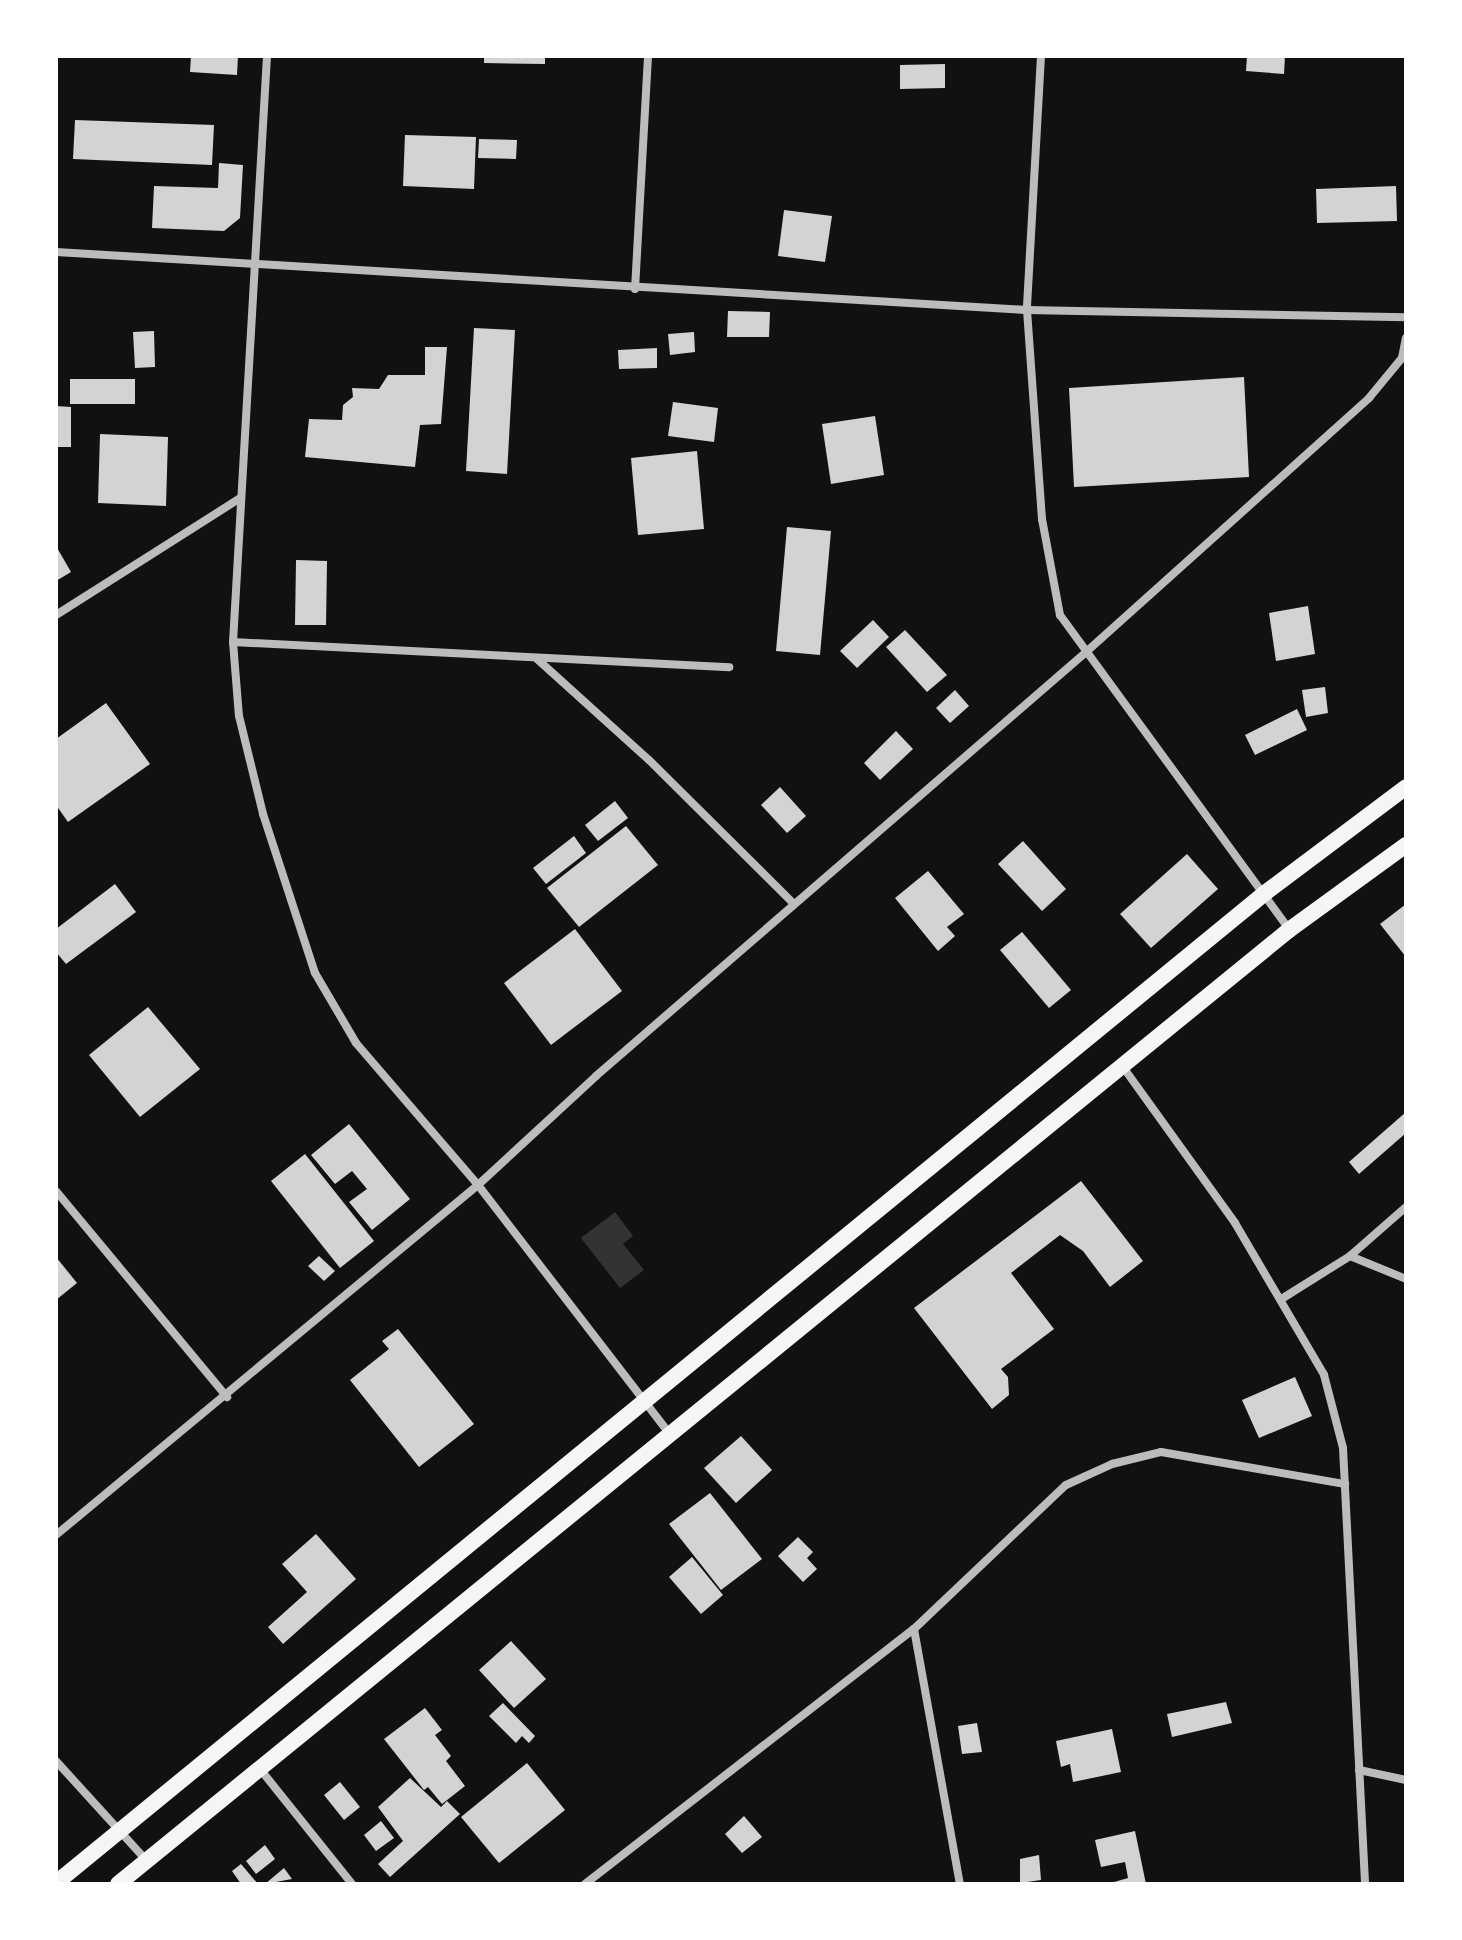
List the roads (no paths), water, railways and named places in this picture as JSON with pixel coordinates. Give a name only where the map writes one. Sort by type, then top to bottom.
[{"type":"main road","points":[[56,1883],[643,1399],[1265,893],[1406,787]]},
{"type":"main road","points":[[118,1884],[668,1432],[1289,930],[1406,845]]},
{"type":"street","points":[[267,56],[233,642],[239,716],[263,814],[315,973],[356,1043],[478,1185],[668,1432]]},
{"type":"street","points":[[635,289],[648,56]]},
{"type":"street","points":[[1041,56],[1027,310],[1050,576],[1060,615],[1289,930]]},
{"type":"street","points":[[56,252],[255,267],[1027,310],[1406,317]]},
{"type":"street","points":[[56,1535],[227,1397],[478,1185],[794,904],[1085,653],[1369,398],[1402,358],[1406,338]]},
{"type":"street","points":[[56,615],[239,499]]},
{"type":"street","points":[[233,642],[729,667]]},
{"type":"street","points":[[535,657],[649,760],[794,904]]},
{"type":"street","points":[[1123,1067],[1283,1298],[1324,1375],[1343,1448],[1365,1884]]},
{"type":"street","points":[[56,1191],[227,1397]]},
{"type":"street","points":[[1283,1298],[1350,1256],[1406,1207]]},
{"type":"street","points":[[1350,1256],[1406,1279]]},
{"type":"street","points":[[585,1884],[914,1629],[1066,1485],[1112,1464],[1161,1452],[1345,1484]]},
{"type":"street","points":[[914,1629],[960,1884]]},
{"type":"street","points":[[56,1761],[117,1832],[146,1860]]},
{"type":"street","points":[[260,1769],[352,1884]]},
{"type":"street","points":[[1359,1770],[1406,1780]]}]
